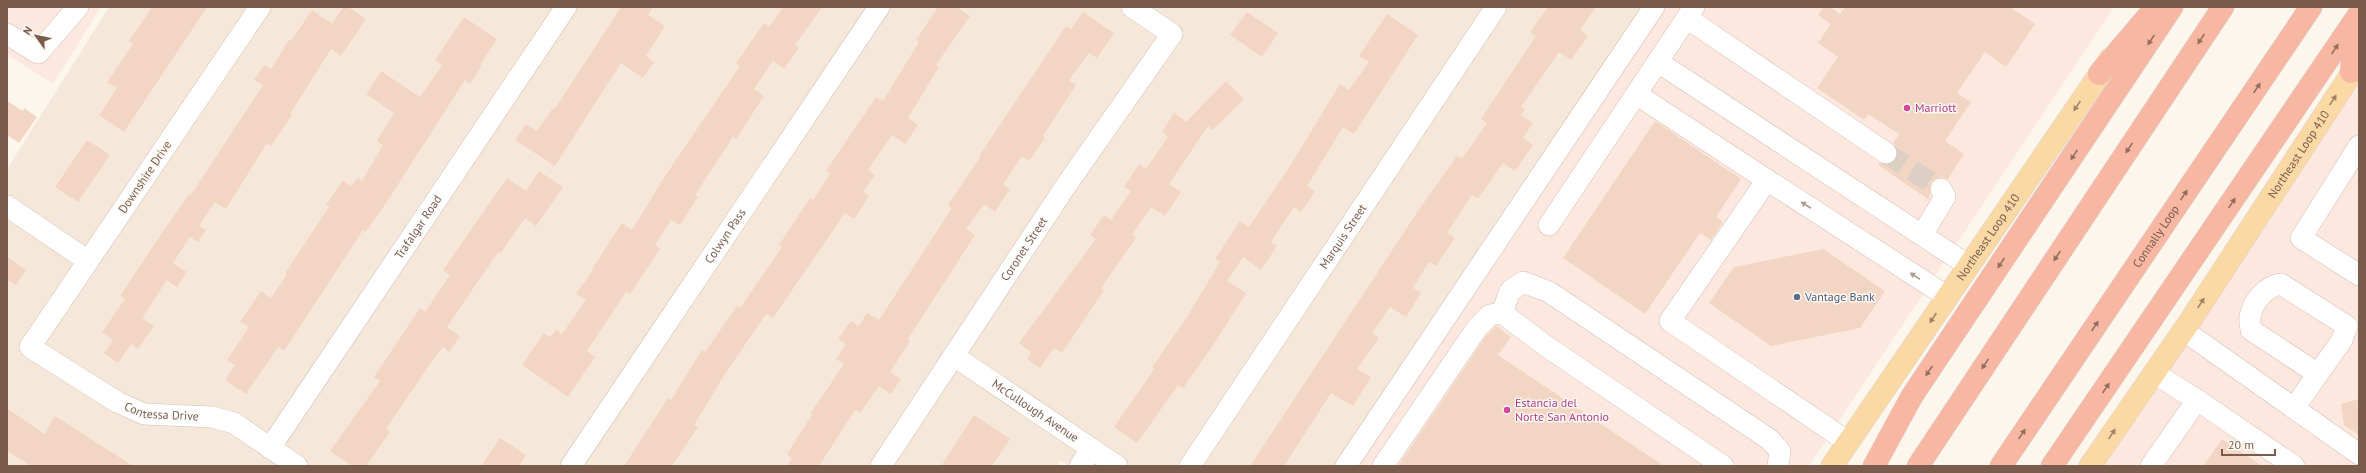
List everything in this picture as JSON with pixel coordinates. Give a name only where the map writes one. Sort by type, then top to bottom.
[{"type":"highway","points":[[2100,74],[2156,7]]},
{"type":"highway","points":[[1874,466],[1912,396],[2096,123],[2172,7]]},
{"type":"highway","points":[[1918,466],[2223,7]]},
{"type":"highway","name":"Connally Loop","points":[[2001,466],[2311,7]]},
{"type":"highway","points":[[2052,466],[2359,14]]},
{"type":"highway","points":[[2356,69],[2353,57],[2359,45]]},
{"type":"main road","name":"Northeast Loop 410","points":[[1832,466],[2100,74],[2143,7]]},
{"type":"main road","name":"Northeast Loop 410","points":[[2090,466],[2183,330],[2356,69]]},
{"type":"street","points":[[7,34],[38,53],[78,7]]},
{"type":"street","name":"Downshire Drive","points":[[30,347],[260,7]]},
{"type":"street","name":"Trafalgar Road","points":[[270,448],[566,7]]},
{"type":"street","name":"Colwyn Pass","points":[[571,466],[879,7]]},
{"type":"street","name":"Coronet Street","points":[[881,466],[1064,187],[1172,34],[1132,7]]},
{"type":"street","name":"Marquis Street","points":[[1190,466],[1496,7]]},
{"type":"street","points":[[1346,466],[1654,7]]},
{"type":"street","points":[[1549,225],[1691,13],[1886,153]]},
{"type":"street","points":[[1658,62],[1969,266]]},
{"type":"street","points":[[1636,94],[1948,297]]},
{"type":"street","points":[[2359,146],[2301,238],[2359,275]]},
{"type":"street","points":[[1767,180],[1670,321],[1848,442]]},
{"type":"street","points":[[1922,235],[1945,197],[1941,189]]},
{"type":"street","points":[[7,206],[88,261]]},
{"type":"street","points":[[1502,313],[1510,290],[1523,282],[1549,292],[1769,439],[1780,451],[1778,466]]},
{"type":"street","points":[[2294,408],[2318,374],[2342,340],[2347,326],[2281,284],[2271,285],[2258,299],[2250,318],[2251,330],[2318,374]]},
{"type":"street","points":[[1384,466],[1477,328],[1490,315],[1502,313],[1546,346],[1719,465]]},
{"type":"street","points":[[2183,330],[2359,454]]},
{"type":"street","name":"Contessa Drive","points":[[30,347],[117,402],[144,414],[212,417],[234,423],[297,466]]},
{"type":"street","name":"McCullough Avenue","points":[[954,356],[1117,466]]},
{"type":"street","points":[[2154,373],[2294,466]]},
{"type":"street","points":[[2151,466],[2196,400]]},
{"type":"street","points":[[1080,466],[1091,449]]},
{"type":"shaded area","points":[[7,7],[101,7],[53,84],[7,54]]},
{"type":"shaded area","points":[[109,7],[1662,7],[1355,466],[1069,466],[1061,461],[1057,466],[7,466],[7,169]]},
{"type":"shaded area","points":[[1662,7],[2114,7],[1809,466],[1355,466]]},
{"type":"shaded area","points":[[2359,83],[2359,466],[2101,466]]},
{"type":"building","points":[[152,7],[207,7],[124,132],[99,115],[117,88],[107,82],[133,44],[129,41]]},
{"type":"building","points":[[343,7],[348,7],[366,19],[341,56],[331,49],[290,114],[292,115],[271,146],[267,143],[226,209],[215,202],[199,226],[206,230],[198,242],[190,237],[173,263],[187,272],[177,287],[167,280],[142,318],[154,326],[138,349],[131,344],[118,363],[104,353],[113,340],[102,332],[125,299],[120,296],[189,194],[191,195],[263,85],[254,80],[264,65],[271,69],[289,40],[291,41],[312,10],[332,24]]},
{"type":"building","points":[[621,7],[653,7],[648,15],[665,26],[646,56],[654,62],[643,78],[621,63],[555,166],[515,140],[526,124],[537,131],[553,108],[554,110]]},
{"type":"building","points":[[783,7],[822,7],[795,45],[799,48],[784,69],[773,61],[754,89],[764,96],[736,139],[733,137],[695,195],[698,197],[680,225],[671,220],[655,245],[660,249],[630,294],[626,292],[587,351],[595,357],[568,397],[522,365],[544,333],[550,337],[556,330],[562,334],[586,300],[576,294],[593,270],[592,269],[622,223],[632,230],[665,176],[740,66],[736,63],[764,23],[769,27]]},
{"type":"building","points":[[938,7],[957,7],[970,16],[936,65],[939,67],[908,118],[918,125],[905,144],[892,135],[868,170],[875,175],[863,192],[869,196],[854,219],[845,213],[773,318],[766,314],[725,374],[694,425],[698,427],[672,466],[624,466],[668,398],[671,400],[702,350],[705,352],[737,306],[740,308],[782,247],[779,245],[810,198],[813,200],[830,174],[826,171],[876,97],[883,101],[919,42],[916,40]]},
{"type":"building","points":[[1548,7],[1596,7],[1580,30],[1588,36],[1571,60],[1559,52],[1521,107],[1525,110],[1521,115],[1533,123],[1523,138],[1533,145],[1515,171],[1503,163],[1478,199],[1472,195],[1447,233],[1455,238],[1436,266],[1429,262],[1413,288],[1421,293],[1406,317],[1390,307],[1372,333],[1379,338],[1357,369],[1371,377],[1353,406],[1331,393],[1284,466],[1250,466],[1418,211],[1457,156],[1462,159],[1487,123],[1481,119],[1536,36],[1530,32]]},
{"type":"building","name":"Marriott","points":[[1824,7],[1830,7],[1840,14],[1845,7],[2010,7],[2035,24],[2006,67],[1985,52],[1957,93],[1971,102],[1945,141],[1964,154],[1948,179],[1941,177],[1931,182],[1929,200],[1878,165],[1879,163],[1891,164],[1896,159],[1897,148],[1893,143],[1899,134],[1868,114],[1864,120],[1817,88],[1838,57],[1818,43],[1831,24],[1818,15]]},
{"type":"building","points":[[1083,12],[1114,33],[1097,58],[1089,53],[1069,80],[1076,85],[1043,136],[1045,138],[1029,161],[1022,156],[1003,184],[1010,189],[995,212],[984,204],[966,229],[975,235],[908,339],[910,341],[890,372],[901,379],[891,394],[879,386],[860,413],[855,410],[819,466],[787,466],[792,458],[787,454],[812,415],[810,414],[844,364],[836,359],[846,344],[838,339],[851,321],[859,326],[867,313],[879,320],[952,208],[948,205],[980,157],[979,156],[1066,26],[1071,29]]},
{"type":"building","points":[[1247,12],[1278,33],[1262,57],[1230,35]]},
{"type":"building","points":[[1387,14],[1418,35],[1354,134],[1343,127],[1307,186],[1315,192],[1301,212],[1294,207],[1271,242],[1277,246],[1261,270],[1243,257],[1227,281],[1246,293],[1214,344],[1183,388],[1178,385],[1137,443],[1114,427],[1155,368],[1152,367],[1187,317],[1220,262],[1215,259],[1240,221],[1249,227],[1290,166],[1340,84],[1349,90],[1369,62],[1359,56]]},
{"type":"building","points":[[464,17],[497,39],[480,65],[482,66],[470,84],[465,80],[390,197],[366,232],[363,230],[284,351],[278,347],[246,394],[225,380],[235,365],[227,360],[249,327],[240,322],[261,291],[271,298],[287,274],[285,273],[329,207],[326,205],[343,180],[351,186],[358,178],[362,181],[383,145],[377,141],[394,113],[366,94],[381,71],[420,97],[442,65],[435,60]]},
{"type":"building","points":[[1226,81],[1244,99],[1213,130],[1208,126],[1169,184],[1181,192],[1165,216],[1151,207],[1132,235],[1136,238],[1101,288],[1104,290],[1062,353],[1054,348],[1040,368],[1027,359],[1031,352],[1019,343],[1096,239],[1090,235],[1104,215],[1111,220],[1131,191],[1124,187],[1139,164],[1146,169],[1168,137],[1162,132],[1174,113],[1186,122]]},
{"type":"building","points":[[7,101],[23,111],[24,108],[37,117],[19,143],[7,135]]},
{"type":"building","points":[[1655,121],[1741,179],[1716,217],[1723,222],[1711,240],[1700,233],[1645,314],[1563,258]]},
{"type":"building","points":[[87,140],[110,155],[78,202],[55,187]]},
{"type":"building","points":[[539,171],[563,187],[536,226],[525,218],[500,254],[498,252],[447,327],[460,336],[449,352],[443,347],[432,361],[386,429],[390,432],[366,466],[352,466],[330,451],[380,381],[374,377],[420,308],[425,312],[450,275],[443,270],[507,178],[526,191]]},
{"type":"building","name":"Vantage Bank","points":[[1823,249],[1885,291],[1860,328],[1771,346],[1709,303],[1734,267]]},
{"type":"building","points":[[7,257],[26,270],[16,285],[7,279]]},
{"type":"building","name":"Estancia del Norte San Antonio","points":[[1496,326],[1511,337],[1498,355],[1664,466],[1398,466],[1486,336]]},
{"type":"building","points":[[2359,399],[2359,435],[2344,425],[2341,404]]},
{"type":"building","points":[[7,408],[44,434],[55,416],[133,466],[31,466],[7,451]]},
{"type":"building","points":[[974,415],[1010,439],[992,466],[941,466]]},
{"type":"building","points":[[500,438],[526,455],[519,466],[481,466]]},
{"type":"building","points":[[2222,439],[2262,466],[2203,466]]},
{"type":"tunnel","points":[[1886,153],[1941,189]]},
{"type":"place","name":"Marriott","points":[[1907,108]]},
{"type":"place","name":"Vantage Bank","points":[[1797,297]]},
{"type":"place","name":"Estancia del Norte San Antonio","points":[[1507,410]]}]
